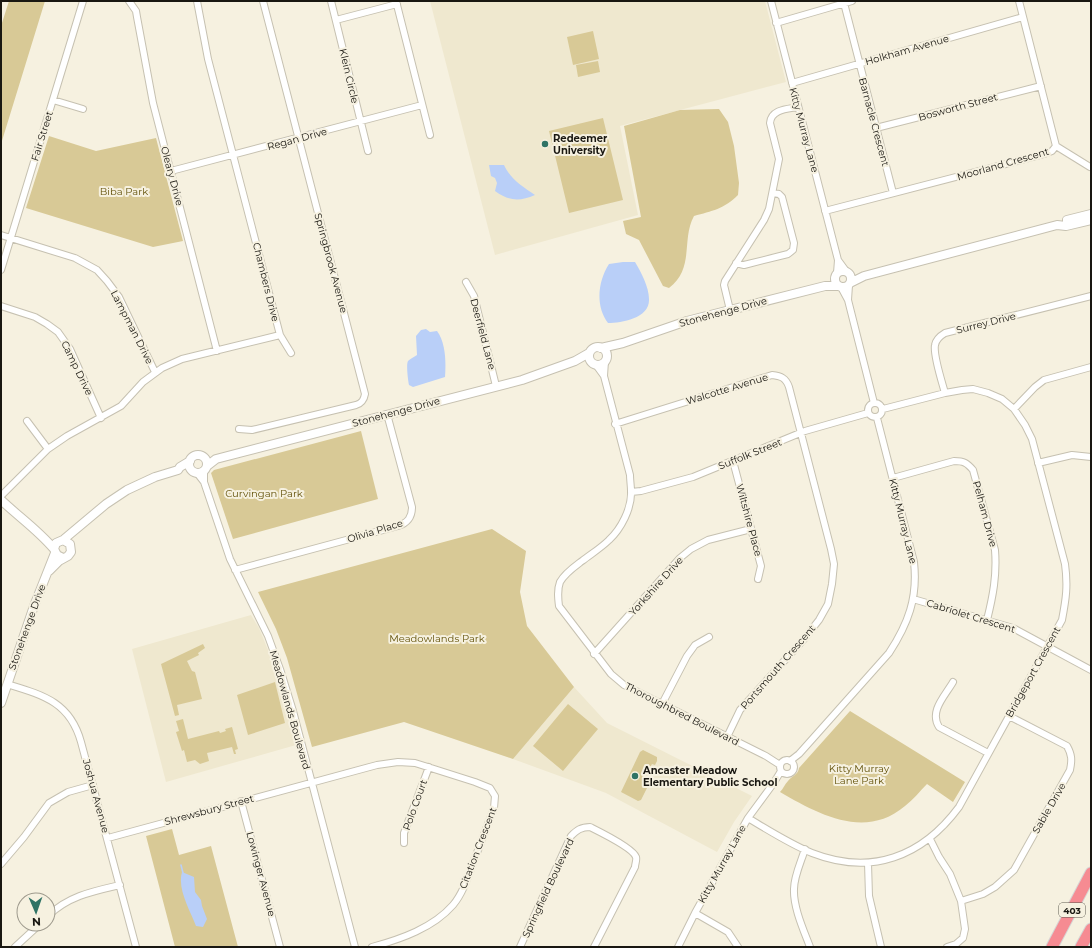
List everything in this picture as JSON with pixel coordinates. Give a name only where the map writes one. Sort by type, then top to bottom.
[{"type":"highway","name":"403","points":[[1052,947],[1091,873]]},
{"type":"highway","name":"403","points":[[1081,947],[1091,929]]},
{"type":"street","name":"Fair Street","points":[[1,270],[83,1]]},
{"type":"street","name":"Oleary Drive","points":[[129,1],[136,11],[150,89],[218,351]]},
{"type":"street","name":"Chambers Drive","points":[[1,496],[48,449],[67,436],[121,406],[143,382],[155,372],[176,361],[280,335],[208,59],[197,1]]},
{"type":"street","name":"Springbrook Avenue","points":[[239,429],[252,430],[356,405],[364,400],[365,394],[262,1]]},
{"type":"street","name":"Klein Circle","points":[[331,1],[368,151]]},
{"type":"street","name":"Kitty Murray Lane","points":[[771,1],[838,260],[847,272]]},
{"type":"street","points":[[776,23],[852,1]]},
{"type":"street","name":"Moorland Crescent","points":[[825,211],[1052,151],[1056,146],[1019,1]]},
{"type":"street","points":[[336,20],[396,3],[430,135]]},
{"type":"street","name":"Barnacle Crescent","points":[[844,4],[893,193]]},
{"type":"street","name":"Holkham Avenue","points":[[792,83],[1023,17]]},
{"type":"street","name":"Bosworth Street","points":[[876,128],[1041,86]]},
{"type":"street","points":[[53,100],[83,109]]},
{"type":"street","name":"Regan Drive","points":[[171,171],[422,106]]},
{"type":"street","points":[[730,310],[724,285],[726,279],[764,220],[769,209],[773,193],[779,159],[770,118],[776,112],[798,107]]},
{"type":"street","points":[[1056,146],[1090,167]]},
{"type":"street","points":[[736,263],[744,265],[788,254],[793,250],[794,243],[782,197],[779,194],[773,193]]},
{"type":"street","name":"Stonehenge Drive","points":[[601,348],[623,343],[675,325],[730,310],[825,286],[845,285],[864,276],[1057,225],[1065,220],[1091,214]]},
{"type":"street","name":"Stonehenge Drive","points":[[1057,225],[1066,226],[1091,220]]},
{"type":"street","name":"Lampman Drive","points":[[1,235],[75,258],[91,266],[103,276],[119,297],[155,372]]},
{"type":"street","name":"Kitty Murray Lane","points":[[836,275],[838,260]]},
{"type":"street","points":[[825,286],[841,271],[847,272],[851,279],[845,285]]},
{"type":"street","name":"Stonehenge Drive","points":[[847,272],[864,276]]},
{"type":"street","points":[[836,275],[835,283],[845,285]]},
{"type":"street","name":"Deerfield Lane","points":[[466,282],[474,296],[496,386]]},
{"type":"street","points":[[845,285],[874,403]]},
{"type":"street","name":"Surrey Drive","points":[[945,393],[934,345],[938,338],[945,333],[1091,296]]},
{"type":"street","name":"Camp Drive","points":[[1,306],[35,317],[58,332],[70,349],[101,418]]},
{"type":"street","points":[[280,335],[291,353]]},
{"type":"street","name":"Stonehenge Drive","points":[[606,359],[623,343]]},
{"type":"street","points":[[593,348],[601,348],[605,351],[606,359],[601,364],[594,363],[589,358],[589,353],[593,348]]},
{"type":"street","name":"Stonehenge Drive","points":[[61,540],[106,504],[128,490],[150,479],[178,470],[201,467],[216,459],[532,376],[575,361],[589,353]]},
{"type":"street","name":"Thoroughbred Boulevard","points":[[606,359],[604,376],[615,424],[630,476],[631,492],[628,507],[621,525],[609,540],[565,575],[558,588],[559,606],[594,654],[611,674],[624,685],[766,756],[782,768]]},
{"type":"street","name":"Stonehenge Drive","points":[[575,361],[594,363]]},
{"type":"street","name":"Thoroughbred Boulevard","points":[[594,363],[604,376]]},
{"type":"street","points":[[1014,409],[1035,386],[1044,380],[1091,367]]},
{"type":"street","name":"Walcotte Avenue","points":[[615,424],[772,374],[780,376],[787,382],[800,433]]},
{"type":"street","name":"Bridgeport Crescent","points":[[748,818],[805,849],[825,857],[841,861],[868,863],[891,858],[913,850],[930,839],[941,829],[959,808],[988,753],[1010,716],[1046,646],[1062,620],[1067,598],[1065,564],[1032,438],[1014,409],[1002,399],[973,389],[945,393],[883,409]]},
{"type":"street","points":[[874,403],[878,404],[883,409],[882,413],[877,418],[873,418],[868,412],[870,405],[874,403]]},
{"type":"street","name":"Suffolk Street","points":[[631,492],[641,491],[693,477],[800,433],[868,412]]},
{"type":"street","name":"Olivia Place","points":[[234,570],[403,525],[409,520],[412,513],[412,507],[387,414]]},
{"type":"street","name":"Kitty Murray Lane","points":[[678,947],[695,913],[748,818],[773,784],[782,768],[791,772],[793,770],[791,763],[889,653],[900,636],[908,618],[913,599],[915,573],[914,562],[877,418]]},
{"type":"street","points":[[27,421],[48,449]]},
{"type":"street","name":"Portsmouth Crescent","points":[[727,737],[740,710],[804,639],[819,620],[828,604],[834,564],[800,433]]},
{"type":"street","points":[[1038,463],[1072,455],[1091,457]]},
{"type":"street","points":[[196,456],[201,467],[190,466],[190,461],[196,456]]},
{"type":"street","name":"Stonehenge Drive","points":[[178,470],[190,461]]},
{"type":"street","name":"Wiltshire Place","points":[[733,461],[762,566],[758,579]]},
{"type":"street","name":"Pelham Drive","points":[[893,478],[954,461],[966,462],[973,470],[995,550],[996,561],[994,591],[987,620]]},
{"type":"street","name":"Meadowlands Boulevard","points":[[201,467],[217,524],[234,570],[268,636],[275,654],[293,711],[355,947]]},
{"type":"street","points":[[1,500],[17,515],[42,534],[58,556],[63,558],[70,554],[71,546],[68,542],[42,534]]},
{"type":"street","name":"Stonehenge Drive","points":[[71,546],[79,527]]},
{"type":"street","name":"Yorkshire Drive","points":[[594,654],[675,564],[686,554],[708,540],[751,529]]},
{"type":"street","points":[[55,551],[56,543],[61,540]]},
{"type":"street","name":"Stonehenge Drive","points":[[1,703],[32,611],[55,551]]},
{"type":"street","name":"Stonehenge Drive","points":[[47,573],[63,558]]},
{"type":"street","name":"Cabriolet Crescent","points":[[913,599],[1013,628],[1091,670]]},
{"type":"street","points":[[662,704],[687,656],[695,645],[709,637]]},
{"type":"street","points":[[953,682],[935,712],[935,721],[939,727],[988,753]]},
{"type":"street","name":"Joshua Avenue","points":[[7,684],[44,696],[57,703],[65,710],[77,729],[108,838],[136,947]]},
{"type":"street","name":"Sable Drive","points":[[961,901],[983,894],[1014,870],[1070,770],[1072,760],[1067,746],[1010,716]]},
{"type":"street","points":[[782,768],[785,760],[791,763]]},
{"type":"street","name":"Citation Crescent","points":[[311,783],[378,765],[398,762],[415,763],[490,788],[495,796],[494,808],[464,886],[454,904],[442,916],[425,927],[397,939],[372,947]]},
{"type":"street","name":"Polo Court","points":[[404,843],[404,833],[429,767]]},
{"type":"street","name":"Shrewsbury Street","points":[[108,838],[311,783]]},
{"type":"street","points":[[1,864],[24,837],[49,803],[68,792],[93,785]]},
{"type":"street","name":"Lowinger Avenue","points":[[241,801],[280,947]]},
{"type":"street","name":"Springfield Boulevard","points":[[520,947],[571,836],[577,830],[584,827],[590,827],[626,847],[634,854],[636,858],[635,867],[594,947]]},
{"type":"street","points":[[930,839],[950,874],[961,901],[965,928],[964,938],[956,944],[947,947]]},
{"type":"street","points":[[805,849],[793,890],[810,947]]},
{"type":"street","points":[[868,863],[869,896],[881,947]]},
{"type":"street","points":[[56,909],[75,898],[120,885]]},
{"type":"street","points":[[695,913],[728,932],[738,947]]},
{"type":"street","points":[[15,947],[31,932]]},
{"type":"shaded area","name":"Redeemer University","points":[[430,1],[765,1],[786,82],[620,126],[638,215],[495,255]]},
{"type":"shaded area","points":[[251,615],[259,628],[268,650],[296,745],[166,782],[132,649]]},
{"type":"shaded area","name":"Ancaster Meadow Elementary Public School","points":[[574,687],[607,723],[752,796],[734,822],[717,852],[606,793],[513,759]]},
{"type":"green space","points":[[9,1],[45,1],[1,144],[1,26]]},
{"type":"green space","points":[[593,31],[599,59],[573,65],[567,37]]},
{"type":"green space","points":[[598,61],[600,72],[578,77],[576,65]]},
{"type":"green space","points":[[719,109],[728,122],[734,146],[739,183],[738,195],[723,206],[694,216],[690,225],[685,263],[682,272],[669,288],[663,286],[639,240],[626,234],[623,221],[641,217],[624,126],[680,110]]},
{"type":"green space","points":[[603,118],[623,200],[569,213],[549,131]]},
{"type":"green space","name":"Biba Park","points":[[49,136],[96,151],[156,138],[183,241],[153,247],[26,208]]},
{"type":"green space","name":"Curvingan Park","points":[[361,431],[378,499],[233,539],[211,473],[214,470]]},
{"type":"green space","name":"Meadowlands Park","points":[[492,529],[526,551],[520,592],[527,626],[574,687],[513,759],[404,722],[312,747],[287,658],[276,629],[258,592]]},
{"type":"green space","points":[[203,644],[205,648],[198,653],[199,655],[187,661],[192,671],[195,672],[202,699],[177,705],[179,715],[175,716],[161,664]]},
{"type":"green space","points":[[275,682],[285,723],[248,735],[237,695]]},
{"type":"green space","points":[[568,704],[598,729],[563,771],[533,746]]},
{"type":"green space","name":"Kitty Murray Lane Park","points":[[850,711],[965,782],[953,802],[927,784],[908,804],[890,816],[874,821],[858,822],[842,820],[826,815],[780,792],[799,768]]},
{"type":"green space","points":[[183,719],[188,739],[219,731],[220,733],[226,731],[225,729],[232,727],[238,749],[235,750],[236,754],[234,754],[232,747],[207,753],[209,761],[200,764],[195,760],[187,762],[184,750],[182,751],[176,732],[179,731],[176,721]]},
{"type":"green space","points":[[643,750],[657,757],[657,761],[655,765],[652,764],[643,779],[648,782],[648,786],[641,800],[638,801],[621,792],[640,752]]},
{"type":"green space","points":[[172,829],[179,855],[211,846],[238,947],[175,947],[146,836]]},
{"type":"water","points":[[489,165],[504,165],[513,179],[535,195],[524,199],[510,199],[495,191],[497,183],[495,178],[491,176]]},
{"type":"water","points":[[635,262],[648,290],[648,305],[645,311],[634,318],[620,322],[608,323],[601,309],[600,286],[609,264]]},
{"type":"water","points":[[426,329],[430,332],[437,331],[442,341],[445,359],[445,377],[413,387],[409,385],[407,363],[417,355],[416,336],[421,330]]},
{"type":"water","points":[[182,872],[194,877],[195,892],[201,900],[207,919],[203,927],[196,926],[185,899],[181,885]]},
{"type":"waterway","points":[[181,865],[183,873]]},
{"type":"place","name":"Redeemer University","points":[[545,144]]},
{"type":"place","name":"Ancaster Meadow Elementary Public School","points":[[635,776]]}]
